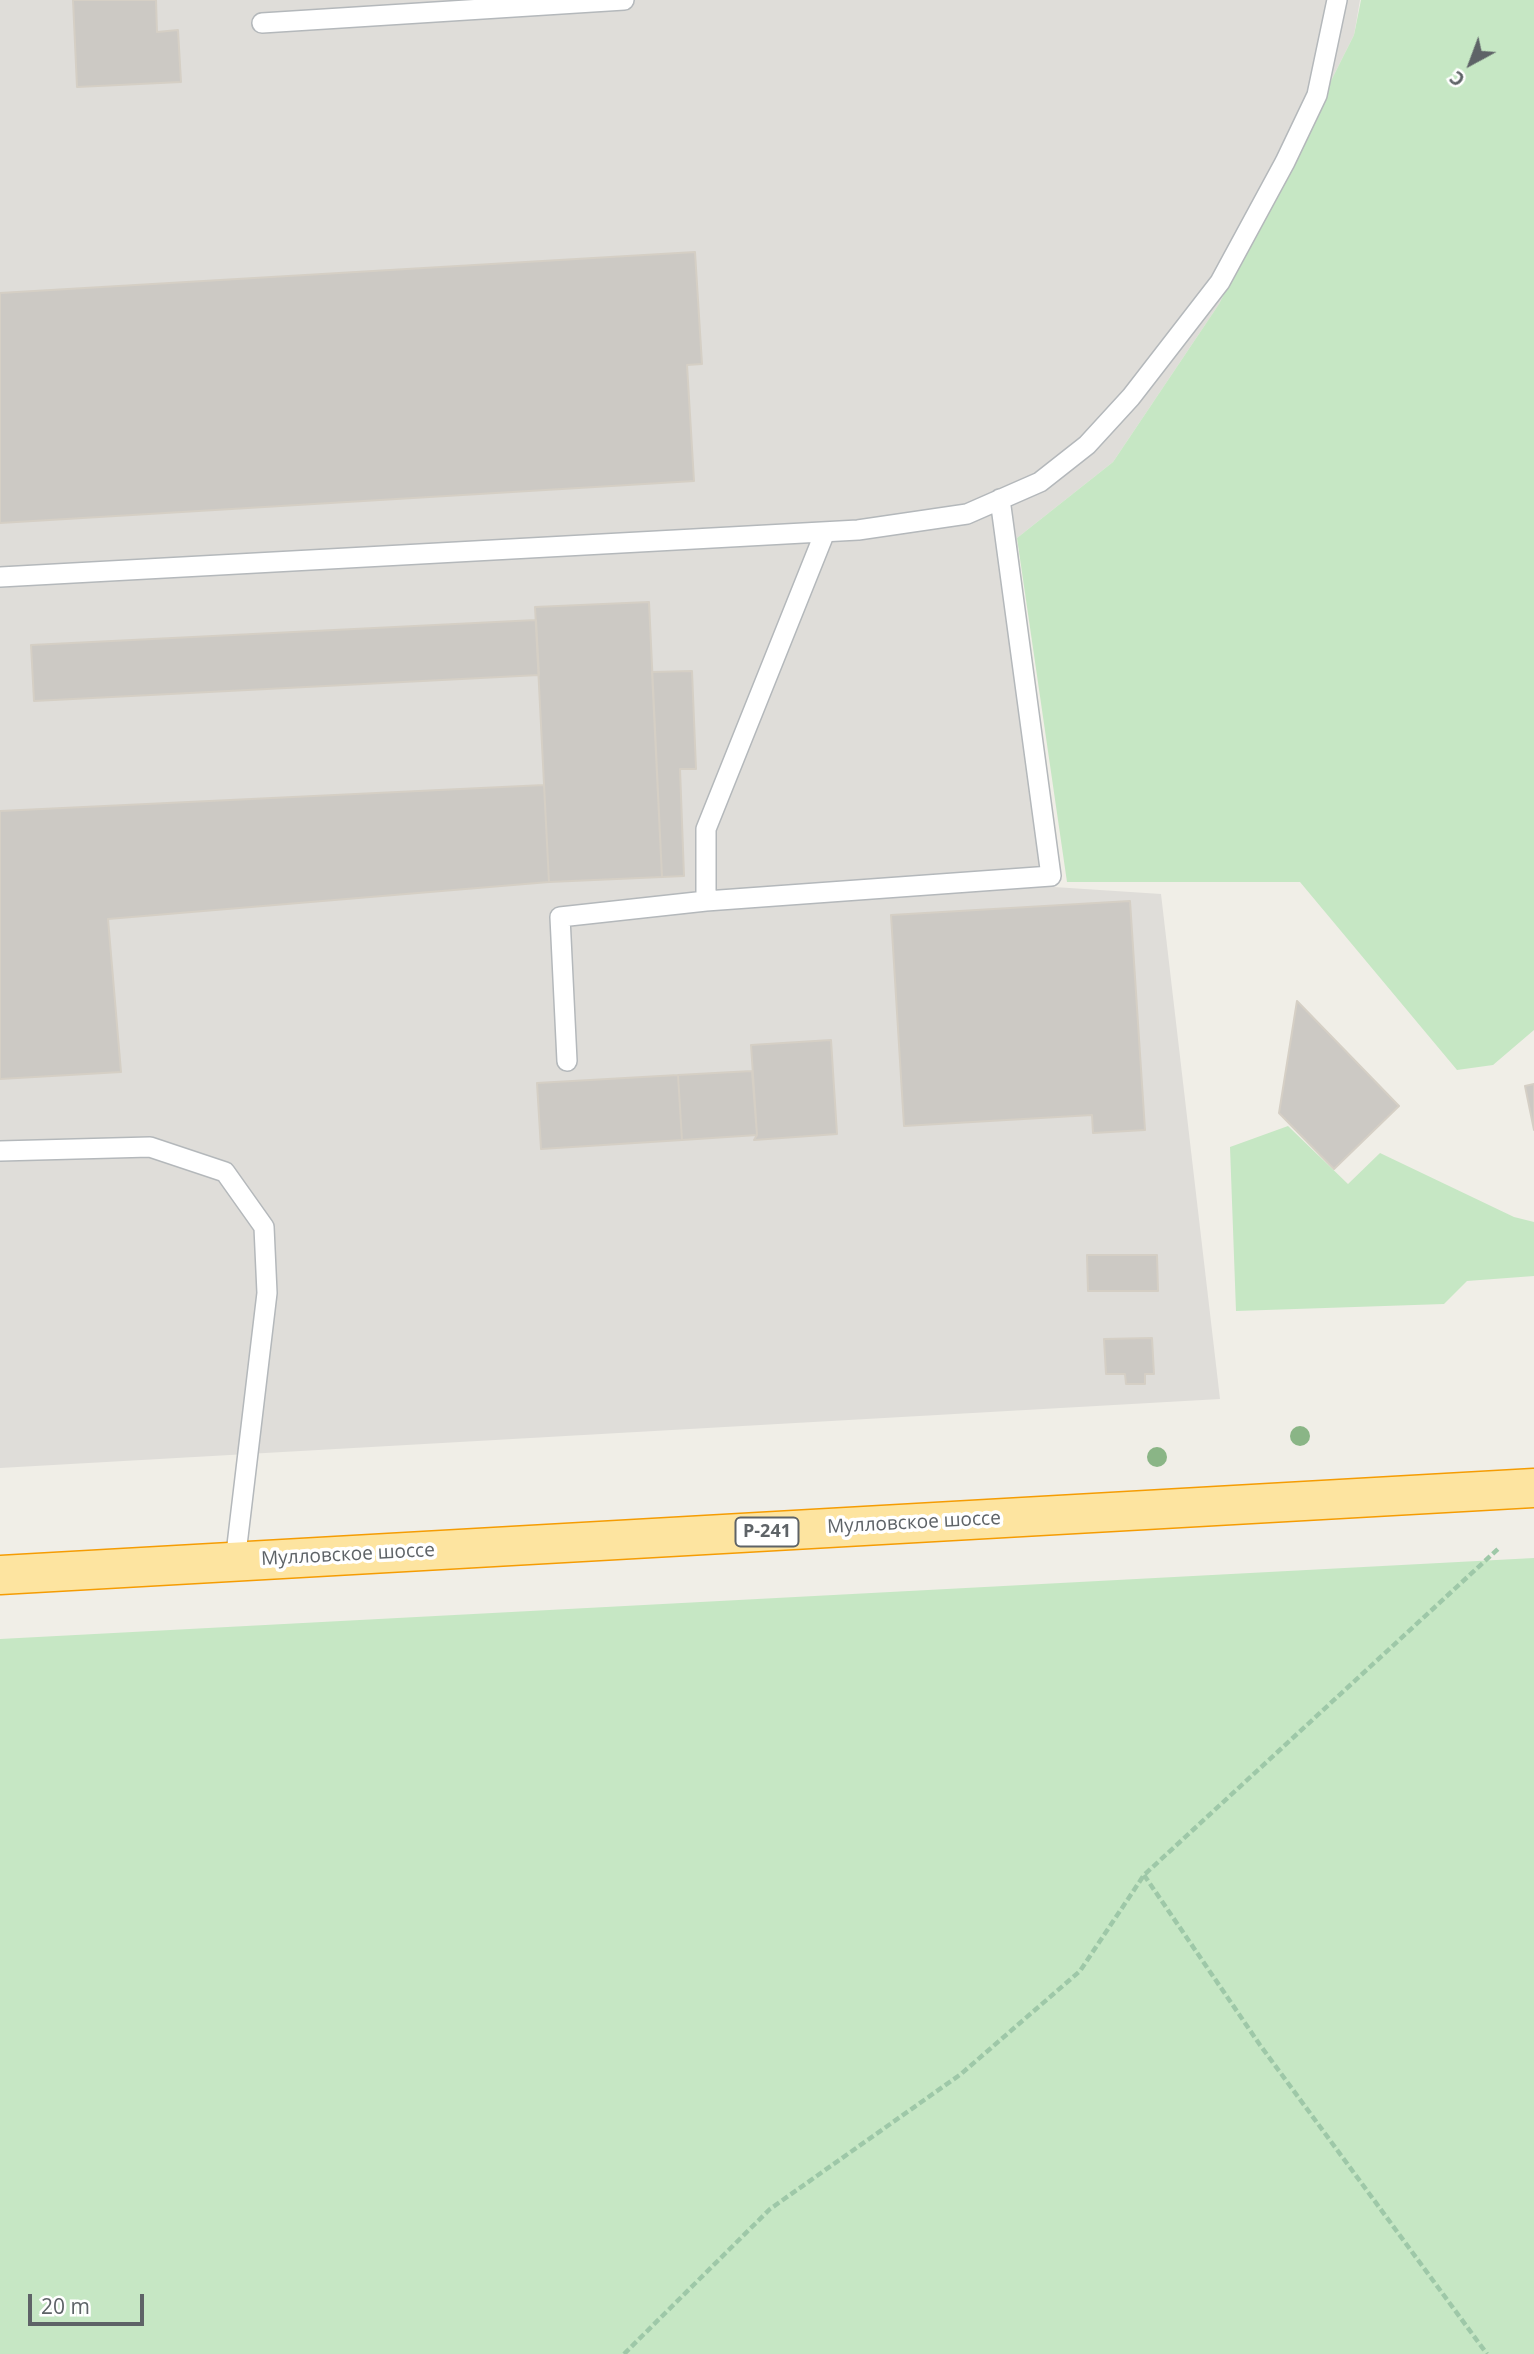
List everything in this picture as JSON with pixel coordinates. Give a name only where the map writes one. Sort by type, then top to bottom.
[{"type":"highway","name":"Мулловское шоссе","points":[[0,1575],[1534,1488]]},
{"type":"lane","points":[[262,23],[624,0]]},
{"type":"lane","points":[[0,577],[858,530],[967,513],[1040,482],[1087,445],[1131,397],[1220,282],[1285,162],[1317,95],[1337,0]]},
{"type":"lane","points":[[567,1061],[560,917],[706,901],[1051,876],[1000,499]]},
{"type":"lane","points":[[706,901],[706,829],[825,532]]},
{"type":"lane","points":[[0,1151],[150,1147],[225,1172],[264,1227],[267,1293],[235,1562]]},
{"type":"path","points":[[624,2354],[770,2208],[961,2074],[1080,1971],[1144,1875],[1499,1548]]},
{"type":"path","points":[[1144,1875],[1260,2045],[1488,2354]]},
{"type":"shaded area","points":[[0,0],[1360,0],[1354,35],[1219,304],[1113,462],[1017,538],[1054,887],[1161,894],[1220,1399],[0,1468]]},
{"type":"green space","points":[[1361,0],[1534,0],[1534,1030],[1493,1065],[1457,1070],[1300,882],[1067,882],[1017,538],[1113,462],[1219,304],[1354,35]]},
{"type":"green space","points":[[1288,1126],[1348,1184],[1380,1153],[1514,1217],[1534,1222],[1534,1276],[1467,1281],[1444,1304],[1236,1311],[1230,1147]]},
{"type":"green space","points":[[1534,1558],[1534,2354],[0,2354],[0,1639]]},
{"type":"building","points":[[73,0],[156,0],[157,32],[178,30],[181,82],[77,87]]},
{"type":"building","points":[[695,252],[702,364],[687,365],[694,481],[0,523],[0,293]]},
{"type":"building","points":[[649,602],[662,877],[549,882],[535,607]]},
{"type":"building","points":[[536,620],[539,675],[34,701],[31,645]]},
{"type":"building","points":[[692,671],[696,769],[680,769],[684,876],[662,877],[652,672]]},
{"type":"building","points":[[544,785],[549,882],[108,919],[121,1072],[0,1079],[0,811]]},
{"type":"building","points":[[1130,901],[1145,1130],[1093,1133],[1092,1115],[904,1126],[891,915]]},
{"type":"building","points":[[1297,1001],[1399,1106],[1334,1169],[1279,1113]]},
{"type":"building","points":[[831,1040],[837,1134],[754,1140],[757,1135],[751,1045]]},
{"type":"building","points":[[752,1071],[757,1135],[682,1140],[678,1075]]},
{"type":"building","points":[[678,1075],[682,1140],[541,1149],[537,1083]]},
{"type":"building","points":[[1534,1084],[1534,1130],[1525,1086]]},
{"type":"building","points":[[1087,1255],[1157,1255],[1158,1291],[1088,1291]]},
{"type":"building","points":[[1152,1338],[1154,1374],[1145,1374],[1145,1384],[1126,1384],[1125,1374],[1106,1374],[1104,1339]]}]
